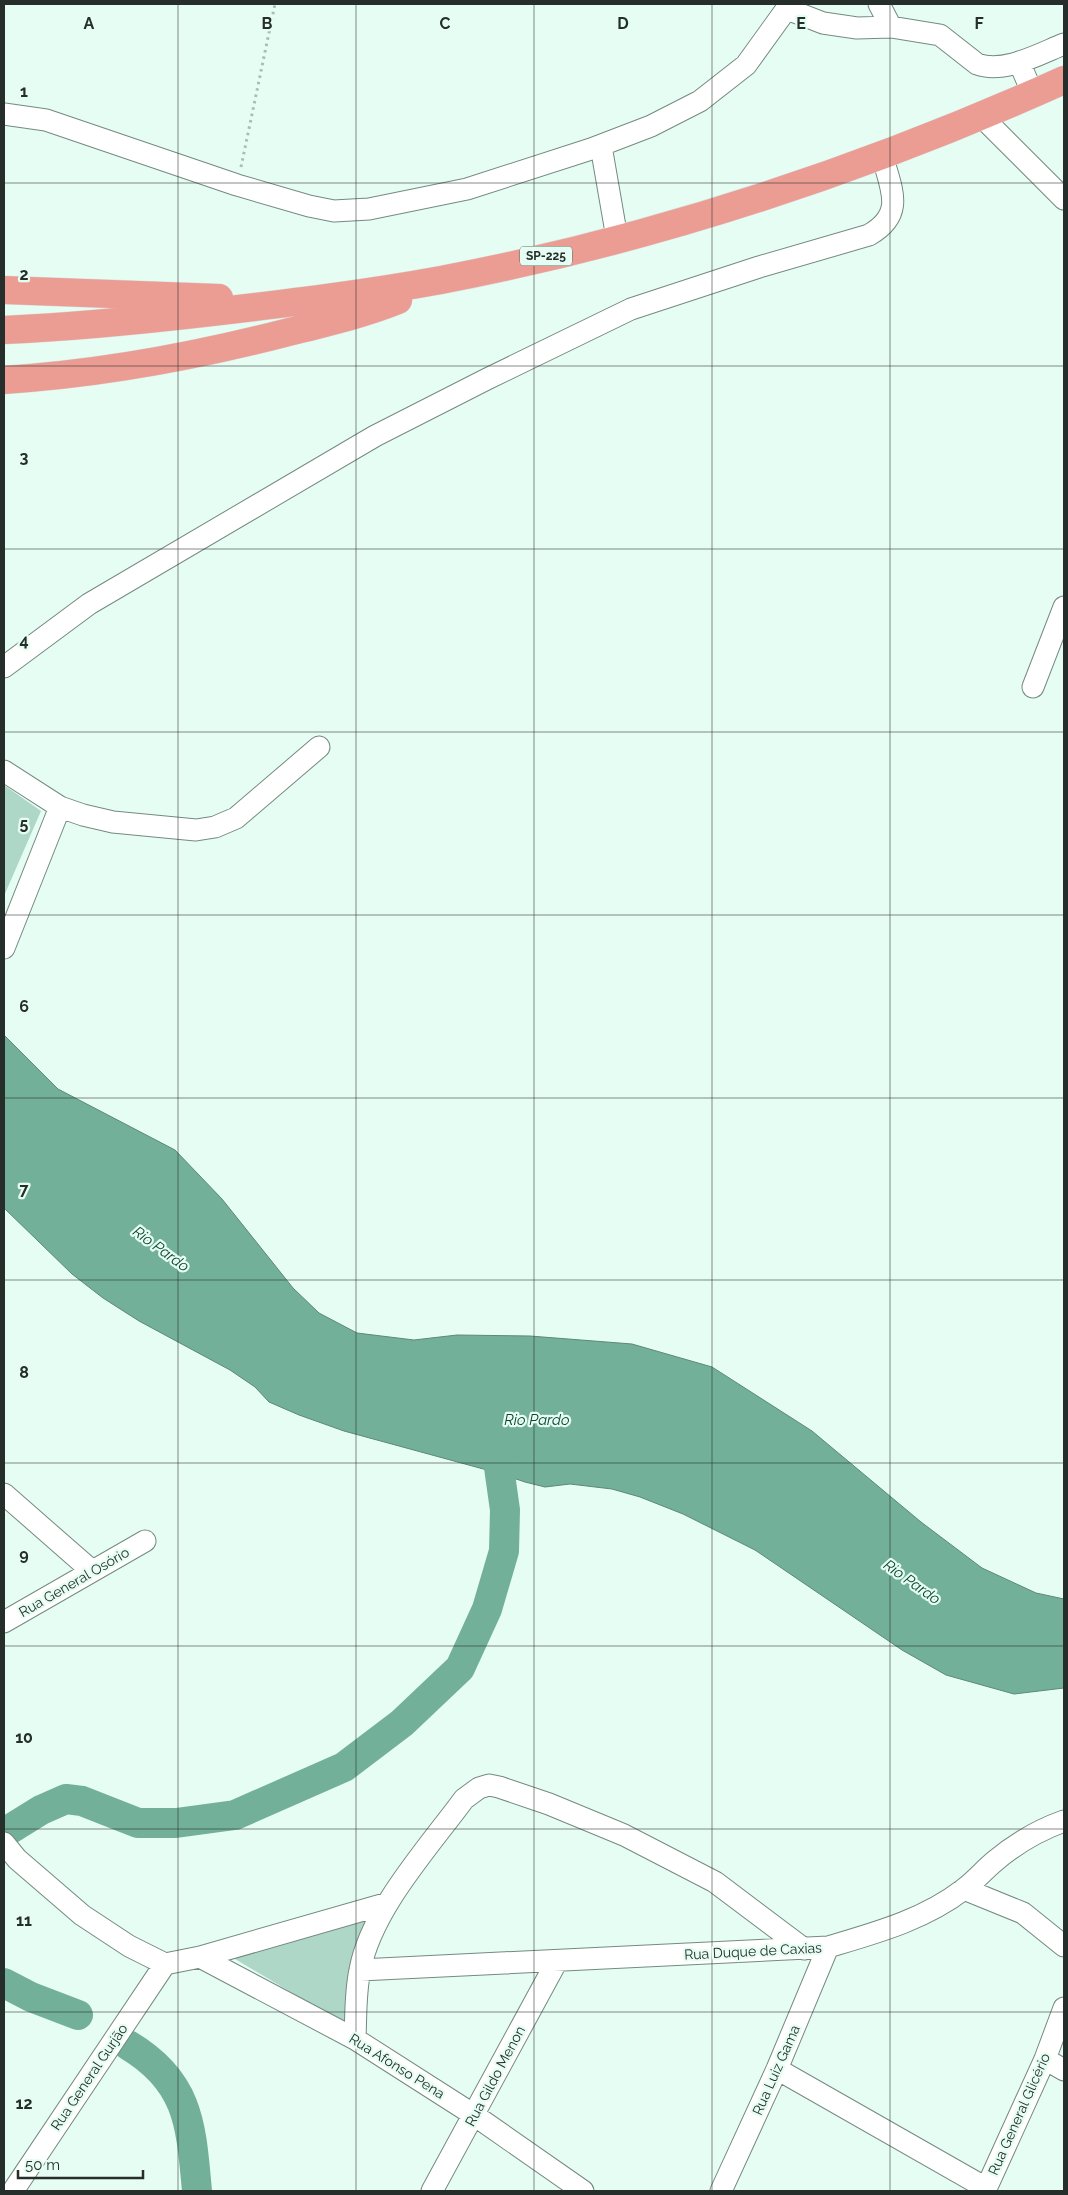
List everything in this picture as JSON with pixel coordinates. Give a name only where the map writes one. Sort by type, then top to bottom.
[{"type":"main road","name":"SP-225","points":[[4,330],[81,327],[315,300],[440,280],[617,238],[756,197],[882,155],[981,116],[1064,80]]},
{"type":"main road","points":[[4,380],[117,368],[253,341],[336,320],[395,302],[440,280]]},
{"type":"main road","points":[[4,290],[315,300]]},
{"type":"street","points":[[879,4],[891,27]]},
{"type":"street","points":[[4,114],[46,120],[237,185],[309,206],[334,210],[369,209],[467,189],[600,146],[651,126],[700,102],[746,65],[788,6],[822,23],[857,28],[891,27],[940,34],[977,64],[984,66],[1019,62],[1064,44]]},
{"type":"street","points":[[1019,62],[1033,94]]},
{"type":"street","points":[[981,116],[1064,199]]},
{"type":"street","points":[[600,146],[617,238]]},
{"type":"street","points":[[4,667],[89,604],[375,436],[487,379],[640,306],[750,270],[869,235],[879,229],[892,213],[893,203],[882,155]]},
{"type":"street","points":[[1033,687],[1064,607]]},
{"type":"street","points":[[4,770],[60,808],[113,822],[196,830],[215,827],[236,818],[320,747]]},
{"type":"street","points":[[4,948],[60,808]]},
{"type":"street","points":[[4,1494],[92,1571]]},
{"type":"street","name":"Rua General Osório","points":[[4,1622],[145,1541]]},
{"type":"street","points":[[355,2039],[360,1970],[366,1947],[388,1903],[464,1799],[479,1788],[489,1785],[515,1791],[549,1804],[624,1835],[678,1861],[715,1882],[804,1949]]},
{"type":"street","name":"Rua Duque de Caxias","points":[[360,1970],[828,1947],[896,1926],[929,1911],[964,1889],[996,1860],[1024,1840],[1064,1821]]},
{"type":"street","points":[[10,1851],[82,1915],[129,1946],[165,1964],[200,1957],[388,1903]]},
{"type":"street","points":[[964,1889],[1023,1913],[1064,1946]]},
{"type":"street","name":"Rua Luiz Gama","points":[[722,2191],[777,2069],[828,1947]]},
{"type":"street","name":"Rua Afonso Pena","points":[[200,1957],[355,2039],[474,2115],[584,2191]]},
{"type":"street","name":"Rua Gildo Menon","points":[[432,2191],[557,1961]]},
{"type":"street","name":"Rua General Gurjão","points":[[13,2191],[165,1964]]},
{"type":"street","name":"Rua General Glicério","points":[[986,2190],[1045,2059],[1064,2008]]},
{"type":"street","points":[[1045,2059],[1064,2070]]},
{"type":"street","points":[[777,2069],[986,2190]]},
{"type":"path","points":[[237,185],[275,4]]},
{"type":"shaded area","points":[[4,785],[41,811],[4,896]]},
{"type":"shaded area","points":[[368,1917],[354,1958],[349,1996],[348,2026],[225,1953]]},
{"type":"water","name":"Rio Pardo","points":[[4,1035],[58,1089],[175,1150],[222,1199],[293,1288],[319,1313],[357,1333],[414,1340],[457,1335],[530,1336],[632,1344],[712,1367],[812,1431],[921,1522],[982,1568],[1036,1593],[1064,1599],[1064,1688],[1014,1694],[946,1675],[902,1650],[755,1550],[683,1514],[640,1497],[612,1489],[570,1484],[545,1487],[525,1482],[344,1431],[269,1402],[255,1387],[230,1370],[139,1321],[103,1298],[72,1274],[4,1208]]},
{"type":"waterway","points":[[4,1833],[41,1810],[66,1799],[82,1801],[138,1823],[176,1823],[235,1815],[344,1767],[402,1723],[460,1668],[487,1609],[504,1551],[505,1510],[494,1432]]},
{"type":"waterway","points":[[4,1983],[31,1997],[78,2015]]},
{"type":"waterway","points":[[128,2045],[149,2059],[164,2074],[175,2090],[189,2126],[197,2191]]}]
